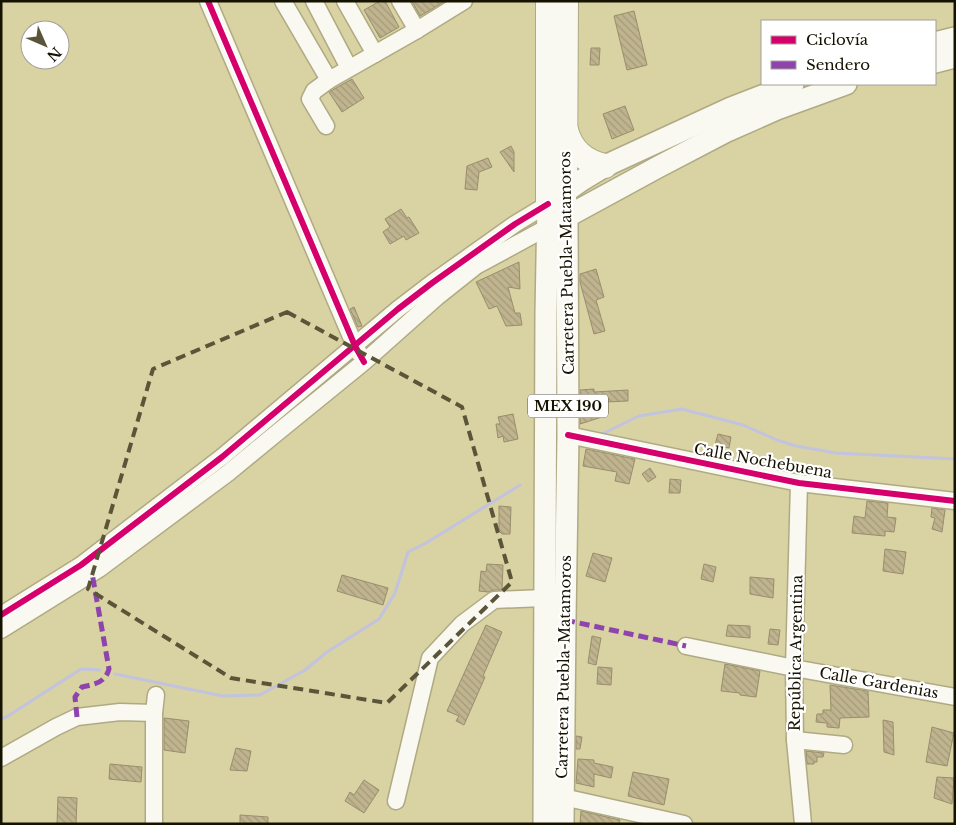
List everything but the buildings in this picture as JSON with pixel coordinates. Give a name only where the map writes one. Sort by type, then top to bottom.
[{"type":"highway","name":"Carretera Puebla-Matamoros","points":[[548,1],[557,210]]},
{"type":"highway","name":"Carretera Puebla-Matamoros","points":[[557,210],[566,130],[566,1]]},
{"type":"highway","points":[[566,130],[571,144],[581,156],[592,163],[610,164]]},
{"type":"main road","points":[[936,43],[955,38]]},
{"type":"main road","points":[[936,62],[955,57]]},
{"type":"main road","points":[[557,210],[582,180],[610,164],[730,108],[790,85]]},
{"type":"main road","points":[[557,210],[627,184],[725,132],[843,85]]},
{"type":"main road","points":[[610,164],[627,184]]},
{"type":"main road","name":"Carretera Puebla-Matamoros","points":[[557,210],[568,435],[563,824]]},
{"type":"main road","name":"Carretera Puebla-Matamoros","points":[[544,824],[546,313],[557,210]]},
{"type":"street","points":[[208,1],[355,346],[364,362]]},
{"type":"street","points":[[283,1],[329,80]]},
{"type":"street","points":[[314,1],[349,68]]},
{"type":"street","points":[[345,1],[375,54]]},
{"type":"street","points":[[400,1],[417,30]]},
{"type":"street","points":[[326,126],[310,99],[314,91],[329,80],[464,1]]},
{"type":"street","points":[[1,615],[81,565],[222,457],[432,283],[557,210]]},
{"type":"street","points":[[1,630],[107,563],[228,473],[364,362],[498,246],[557,210]]},
{"type":"street","name":"Calle Nochebuena","points":[[568,435],[799,483],[955,502]]},
{"type":"street","name":"República Argentina","points":[[799,483],[794,668],[795,740],[803,824]]},
{"type":"street","points":[[396,802],[430,658],[462,624],[494,600],[544,598]]},
{"type":"street","name":"Calle Gardenias","points":[[686,646],[955,697]]},
{"type":"street","points":[[154,824],[154,713],[156,695]]},
{"type":"street","points":[[1,758],[77,717],[120,712],[154,713]]},
{"type":"street","points":[[795,740],[844,745]]},
{"type":"street","points":[[563,797],[684,824]]},
{"type":"highlighted area","points":[[287,312],[462,407],[512,582],[387,703],[231,678],[88,589],[153,369]]},
{"type":"waterway","points":[[602,434],[639,416],[682,409],[743,425],[796,446],[836,453],[955,459]]},
{"type":"waterway","points":[[115,674],[223,696],[260,695],[305,670],[327,652],[379,619],[395,593],[408,552],[426,543],[520,485]]},
{"type":"waterway","points":[[1,719],[81,669],[100,670]]},
{"type":"marked path","points":[[77,717],[75,697],[82,687],[102,680],[109,669],[92,573]]},
{"type":"marked path","points":[[565,620],[686,646]]},
{"type":"cycle path","points":[[208,1],[355,346],[364,362]]},
{"type":"cycle path","points":[[1,615],[81,565],[222,457],[398,309],[515,224],[548,204]]},
{"type":"cycle path","points":[[568,435],[799,483],[955,501]]}]
